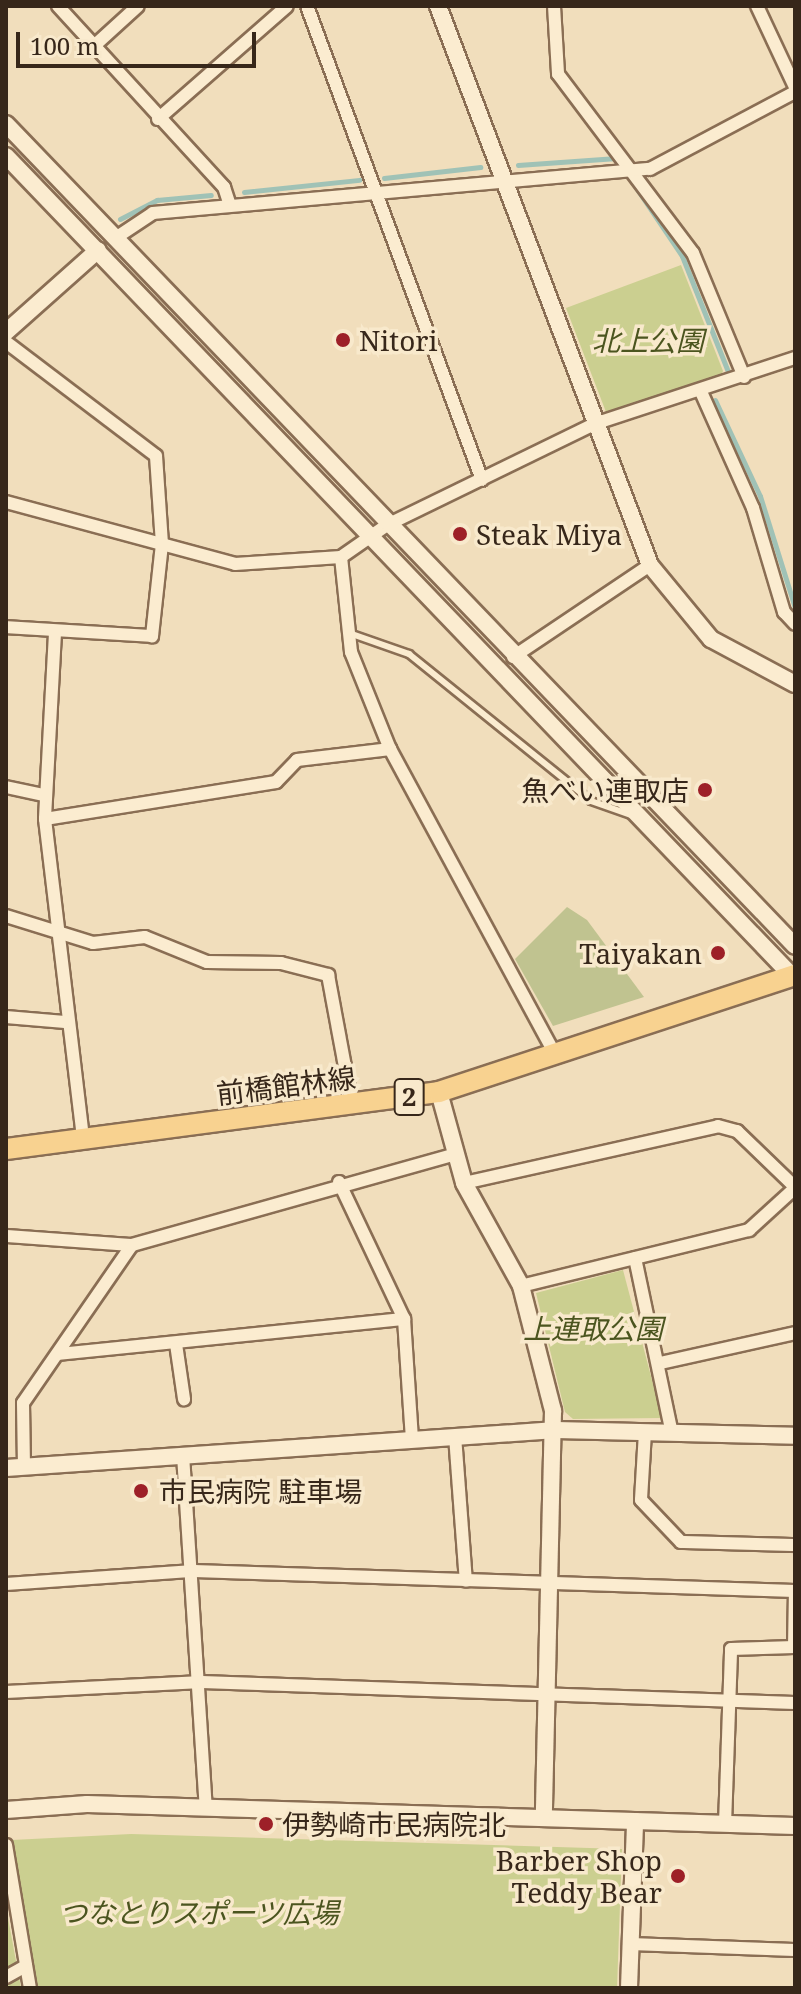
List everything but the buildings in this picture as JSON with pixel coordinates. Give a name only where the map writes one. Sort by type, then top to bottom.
[{"type":"main road","name":"前橋館林線","points":[[6,1149],[439,1092],[794,977]]},
{"type":"street","points":[[58,6],[158,119],[224,187],[230,205]]},
{"type":"street","points":[[94,46],[138,6]]},
{"type":"street","points":[[158,119],[287,6]]},
{"type":"street","points":[[307,6],[482,480]]},
{"type":"street","points":[[438,6],[650,565],[711,639],[795,684]]},
{"type":"street","points":[[554,6],[558,74],[636,169],[693,253],[744,377]]},
{"type":"street","points":[[114,239],[153,213],[375,189],[636,169],[708,144],[795,89],[757,6]]},
{"type":"street","points":[[6,124],[513,657],[795,946]]},
{"type":"street","points":[[6,156],[794,977]]},
{"type":"street","points":[[6,332],[98,250]]},
{"type":"street","points":[[6,342],[156,456],[162,544],[152,636],[55,633],[6,627]]},
{"type":"street","points":[[6,502],[235,564],[341,557],[387,525],[594,424],[702,394],[795,358]]},
{"type":"street","points":[[702,394],[753,508],[787,620],[795,624]]},
{"type":"street","points":[[341,557],[349,633],[390,749],[555,1054]]},
{"type":"street","points":[[513,657],[650,565]]},
{"type":"street","points":[[55,633],[45,819],[65,1022],[83,1140]]},
{"type":"street","points":[[45,819],[276,782],[297,760],[390,749]]},
{"type":"street","points":[[6,787],[45,795]]},
{"type":"street","points":[[6,916],[93,943],[145,937],[207,962],[281,963],[328,975],[352,1104]]},
{"type":"street","points":[[6,1017],[65,1022]]},
{"type":"street","points":[[439,1092],[464,1183],[521,1286],[556,1430],[544,1817]]},
{"type":"street","points":[[464,1183],[718,1126],[737,1131],[795,1188],[760,1226],[521,1286]]},
{"type":"street","points":[[6,1236],[132,1245],[339,1182],[456,1154]]},
{"type":"street","points":[[339,1182],[404,1319],[412,1439]]},
{"type":"street","points":[[24,1467],[20,1410],[132,1245]]},
{"type":"street","points":[[635,1258],[660,1363],[672,1433]]},
{"type":"street","points":[[58,1354],[404,1319]]},
{"type":"street","points":[[660,1363],[795,1333]]},
{"type":"street","points":[[176,1344],[184,1399]]},
{"type":"street","points":[[6,1468],[556,1430],[795,1436]]},
{"type":"street","points":[[645,1432],[641,1500],[681,1542],[795,1545]]},
{"type":"street","points":[[455,1436],[466,1581]]},
{"type":"street","points":[[183,1455],[202,1682],[206,1807]]},
{"type":"street","points":[[6,1584],[194,1571],[551,1586],[795,1591],[794,1647],[731,1649],[725,1824]]},
{"type":"street","points":[[6,1692],[202,1682],[548,1697],[795,1703]]},
{"type":"street","points":[[6,1810],[206,1807],[795,1826]]},
{"type":"street","points":[[629,1988],[635,1821]]},
{"type":"street","points":[[6,1845],[30,1988]]},
{"type":"street","points":[[630,1944],[795,1950]]},
{"type":"street","points":[[6,1977],[26,1966]]},
{"type":"lane","points":[[349,633],[409,654],[591,801],[616,815],[640,817]]},
{"type":"green space","name":"北上公園","points":[[681,265],[723,371],[719,380],[606,412],[566,308]]},
{"type":"green space","points":[[567,907],[587,920],[644,997],[553,1026],[515,959]]},
{"type":"green space","name":"上連取公園","points":[[623,1270],[662,1418],[573,1419],[565,1412],[536,1293]]},
{"type":"green space","name":"つなとりスポーツ広場","points":[[131,1834],[622,1849],[617,1988],[37,1988],[12,1840]]},
{"type":"green space","points":[[6,1907],[21,1988],[6,1988]]},
{"type":"waterway","points":[[518,165],[617,158]]},
{"type":"waterway","points":[[384,178],[480,167]]},
{"type":"waterway","points":[[244,192],[359,180]]},
{"type":"waterway","points":[[633,183],[682,256],[729,374]]},
{"type":"waterway","points":[[120,219],[157,200],[211,195]]},
{"type":"waterway","points":[[715,400],[760,496],[795,608]]},
{"type":"place","name":"Nitori","points":[[343,340]]},
{"type":"place","name":"Steak Miya","points":[[460,534]]},
{"type":"place","name":"魚べい連取店","points":[[705,790]]},
{"type":"place","name":"Taiyakan","points":[[718,953]]},
{"type":"place","name":"市民病院 駐車場","points":[[141,1491]]},
{"type":"place","name":"伊勢崎市民病院北","points":[[266,1824]]},
{"type":"place","name":"Barber Shop Teddy Bear","points":[[678,1876]]}]
